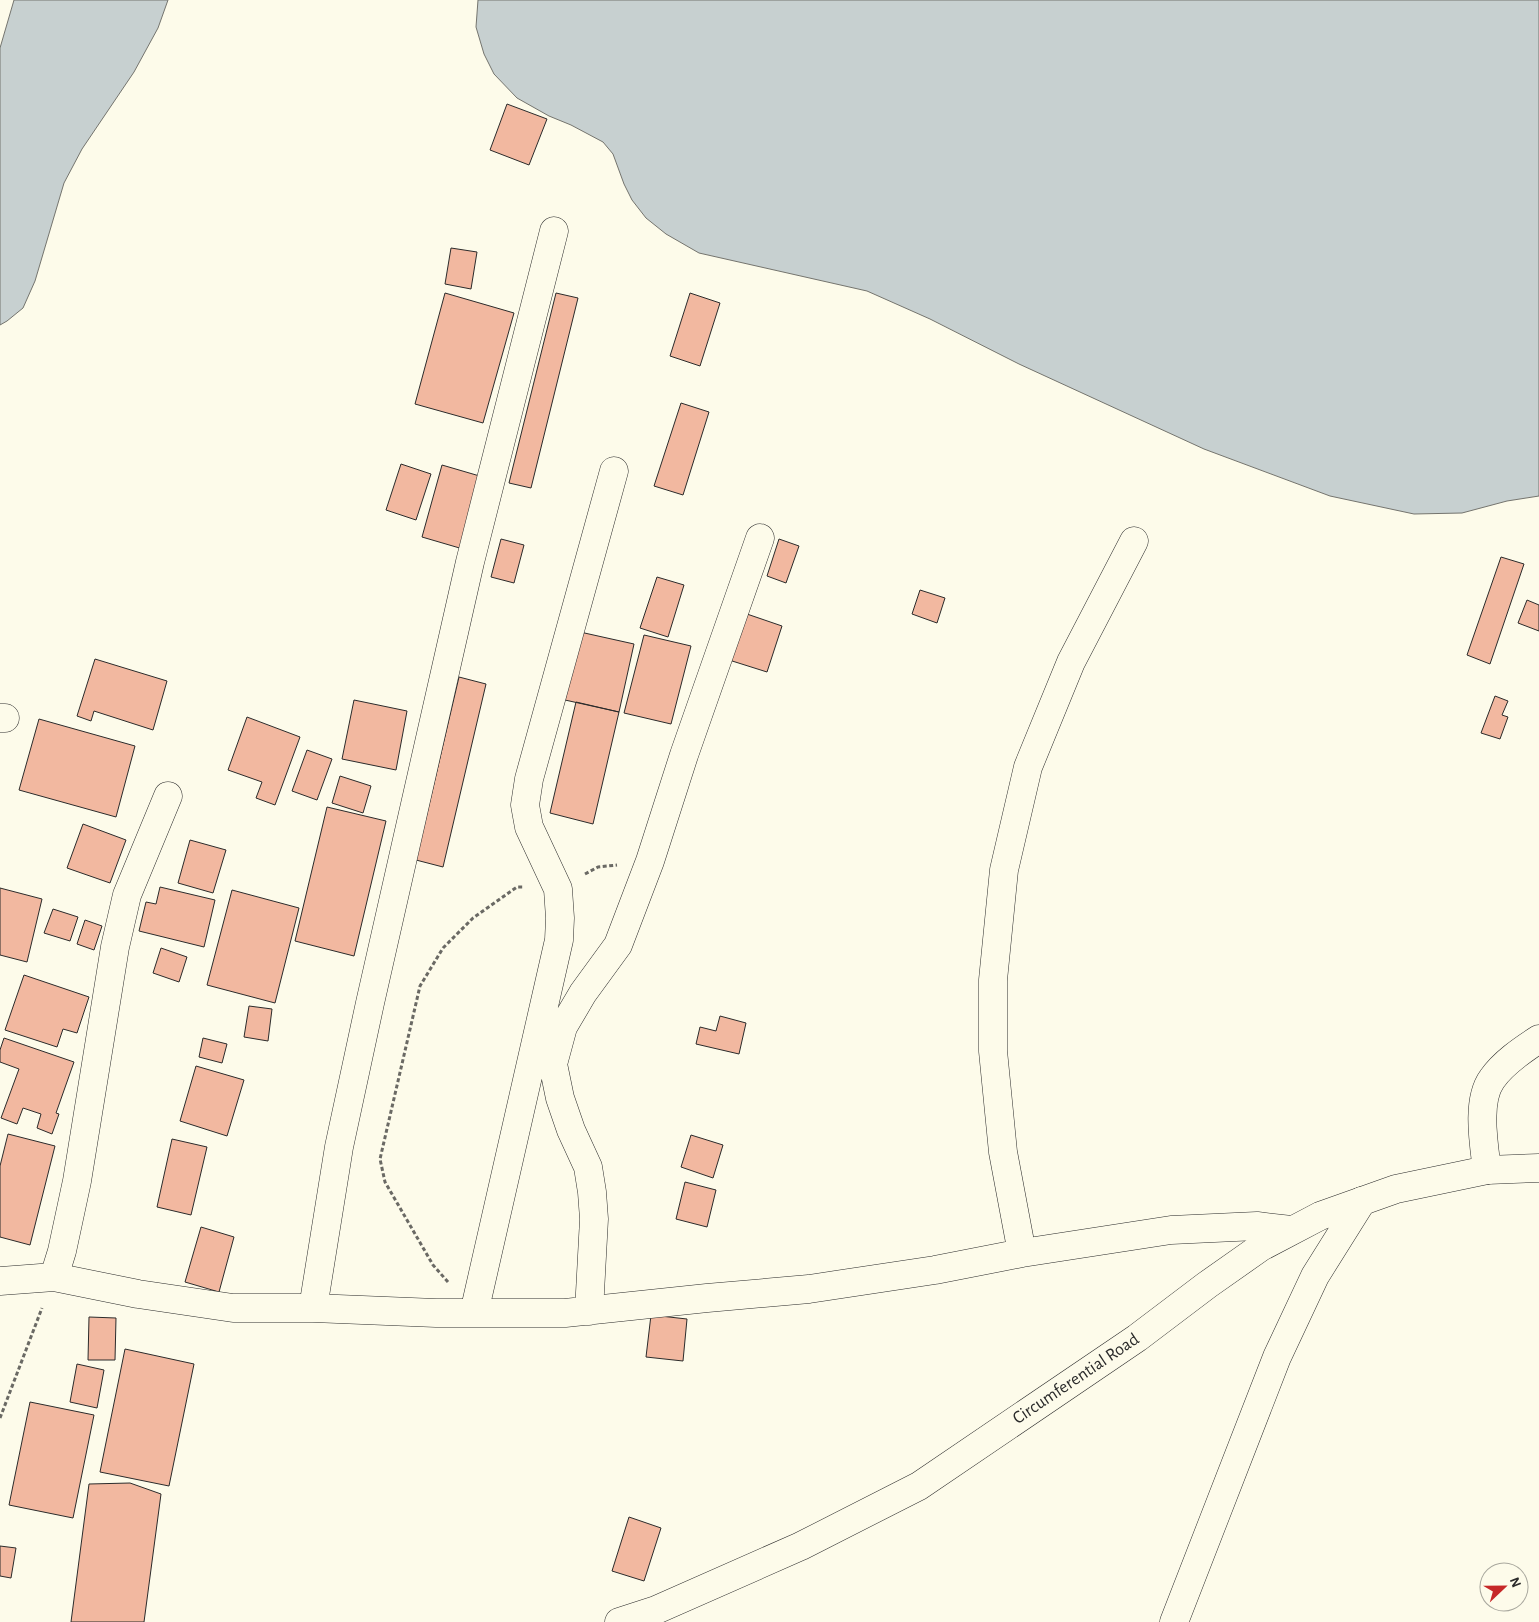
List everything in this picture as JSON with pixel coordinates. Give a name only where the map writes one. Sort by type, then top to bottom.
[{"type":"street","points":[[313,1308],[339,1148],[372,994],[470,562],[554,231]]},
{"type":"street","points":[[474,1313],[559,940],[558,889],[528,827],[525,805],[529,780],[614,471]]},
{"type":"street","points":[[589,1310],[594,1219],[592,1192],[588,1167],[560,1098],[553,1064],[563,1027],[583,993],[618,945],[650,861],[760,538]]},
{"type":"street","points":[[1022,1253],[1003,1152],[993,1051],[993,980],[1004,870],[1028,767],[1072,662],[1134,541]]},
{"type":"street","points":[[54,1277],[62,1251],[77,1181],[115,947],[127,895],[168,796]]},
{"type":"street","points":[[1487,1170],[1483,1115],[1485,1096],[1490,1080],[1504,1065],[1539,1040]]},
{"type":"street","name":"Circumferential Road","points":[[619,1622],[656,1610],[801,1546],[919,1486],[1137,1338],[1253,1253],[1291,1230],[1320,1216],[1396,1190],[1487,1170],[1539,1168]]},
{"type":"street","points":[[1174,1622],[1277,1357],[1315,1276],[1362,1201]]},
{"type":"street","points":[[0,1281],[54,1277],[138,1294],[232,1308],[313,1308],[436,1313],[565,1313],[707,1298],[809,1290],[935,1270],[1022,1253],[1171,1230],[1257,1226],[1291,1230]]},
{"type":"path","points":[[474,1313],[434,1265],[385,1182],[380,1159],[420,986],[443,948],[472,918],[518,886],[558,889],[598,867],[650,861]]},
{"type":"path","points":[[0,1418],[54,1277]]},
{"type":"shaded area","points":[[14,0],[168,0],[158,28],[134,72],[82,149],[64,183],[35,281],[23,308],[0,325],[0,48]]},
{"type":"shaded area","points":[[478,0],[1539,0],[1539,496],[1507,501],[1462,513],[1414,514],[1330,496],[1204,449],[1019,364],[930,319],[867,291],[699,253],[666,234],[646,218],[632,200],[613,154],[603,142],[517,98],[494,74],[484,54],[476,27]]},
{"type":"building","points":[[507,104],[547,119],[529,165],[490,150]]},
{"type":"building","points":[[451,248],[477,252],[471,289],[445,284]]},
{"type":"building","points":[[445,293],[514,313],[483,423],[415,404]]},
{"type":"building","points":[[556,293],[578,298],[531,488],[509,483]]},
{"type":"building","points":[[690,293],[720,303],[700,366],[670,356]]},
{"type":"building","points":[[681,403],[709,412],[683,495],[654,486]]},
{"type":"building","points":[[401,464],[431,474],[416,520],[386,510]]},
{"type":"building","points":[[442,465],[483,477],[463,549],[422,537]]},
{"type":"building","points":[[501,539],[524,545],[514,583],[491,577]]},
{"type":"building","points":[[779,539],[799,546],[786,583],[767,576]]},
{"type":"building","points":[[1501,557],[1524,564],[1490,664],[1467,655]]},
{"type":"building","points":[[657,577],[684,585],[668,637],[640,628]]},
{"type":"building","points":[[920,590],[945,598],[937,623],[912,614]]},
{"type":"building","points":[[1527,600],[1539,605],[1539,631],[1518,623]]},
{"type":"building","points":[[744,613],[782,626],[767,672],[729,660]]},
{"type":"building","points":[[580,632],[634,644],[619,712],[565,700]]},
{"type":"building","points":[[644,635],[691,646],[671,724],[624,713]]},
{"type":"building","points":[[95,659],[167,681],[153,730],[94,711],[91,721],[77,716]]},
{"type":"building","points":[[459,677],[486,684],[443,867],[416,860]]},
{"type":"building","points":[[1495,696],[1508,701],[1502,715],[1508,717],[1500,739],[1481,733]]},
{"type":"building","points":[[354,700],[407,711],[396,770],[342,759]]},
{"type":"building","points":[[576,702],[619,712],[593,824],[550,813]]},
{"type":"building","points":[[247,717],[300,737],[275,805],[256,798],[262,782],[228,770]]},
{"type":"building","points":[[39,719],[135,746],[116,817],[19,790]]},
{"type":"building","points":[[307,750],[332,759],[317,800],[292,791]]},
{"type":"building","points":[[340,776],[371,786],[363,813],[332,803]]},
{"type":"building","points":[[327,807],[386,821],[354,956],[295,941]]},
{"type":"building","points":[[83,824],[126,840],[110,883],[67,868]]},
{"type":"building","points":[[190,840],[226,850],[213,893],[178,883]]},
{"type":"building","points":[[160,887],[215,900],[204,947],[139,931],[146,902],[156,904]]},
{"type":"building","points":[[0,888],[42,899],[27,962],[0,955]]},
{"type":"building","points":[[232,890],[299,908],[275,1003],[207,985]]},
{"type":"building","points":[[53,909],[78,917],[70,941],[44,933]]},
{"type":"building","points":[[85,920],[102,926],[94,950],[77,944]]},
{"type":"building","points":[[161,948],[187,957],[179,982],[153,973]]},
{"type":"building","points":[[24,975],[89,997],[77,1033],[63,1029],[57,1047],[5,1030]]},
{"type":"building","points":[[249,1006],[272,1009],[268,1041],[244,1037]]},
{"type":"building","points":[[720,1016],[746,1023],[739,1054],[696,1044],[700,1027],[716,1031]]},
{"type":"building","points":[[4,1038],[74,1062],[56,1113],[59,1114],[52,1134],[37,1128],[41,1114],[23,1108],[17,1124],[1,1118],[19,1069],[0,1062],[0,1050]]},
{"type":"building","points":[[203,1038],[227,1044],[222,1063],[199,1057]]},
{"type":"building","points":[[196,1066],[244,1080],[227,1136],[180,1121]]},
{"type":"building","points":[[8,1134],[55,1146],[30,1245],[0,1237],[0,1166]]},
{"type":"building","points":[[691,1135],[723,1145],[713,1178],[681,1167]]},
{"type":"building","points":[[172,1139],[207,1147],[191,1215],[157,1207]]},
{"type":"building","points":[[685,1182],[716,1190],[707,1227],[676,1219]]},
{"type":"building","points":[[201,1227],[234,1237],[219,1292],[185,1282]]},
{"type":"building","points":[[651,1315],[687,1319],[683,1361],[646,1357]]},
{"type":"building","points":[[89,1317],[116,1318],[115,1360],[88,1360]]},
{"type":"building","points":[[125,1349],[194,1364],[169,1486],[100,1472]]},
{"type":"building","points":[[77,1364],[104,1370],[97,1408],[70,1402]]},
{"type":"building","points":[[30,1402],[94,1415],[73,1518],[9,1505]]},
{"type":"building","points":[[130,1483],[161,1494],[144,1622],[71,1622],[89,1484]]},
{"type":"building","points":[[629,1517],[661,1528],[644,1581],[612,1571]]},
{"type":"building","points":[[0,1546],[16,1548],[11,1578],[0,1576]]}]
